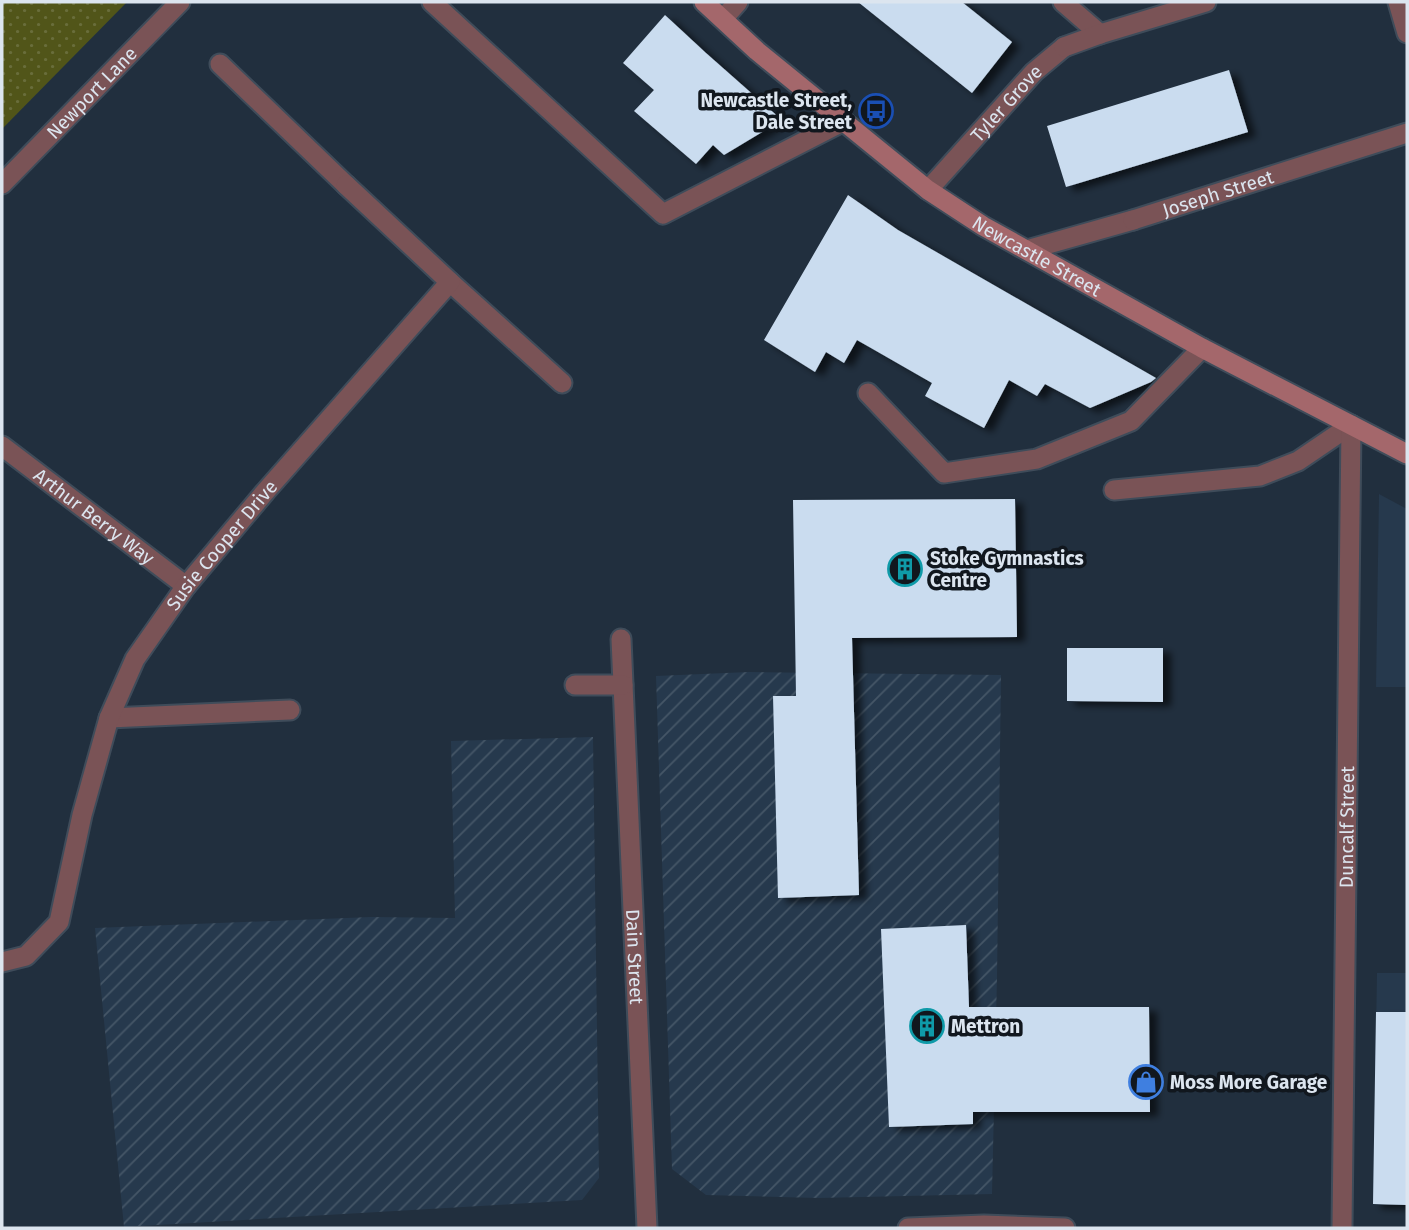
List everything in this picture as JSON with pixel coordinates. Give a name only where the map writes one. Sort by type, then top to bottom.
[{"type":"main road","name":"Newcastle Street","points":[[704,2],[757,51],[928,190],[983,226],[1202,348],[1407,454]]},
{"type":"street","name":"Newport Lane","points":[[2,184],[180,2]]},
{"type":"street","points":[[432,2],[663,214],[844,121]]},
{"type":"street","points":[[723,19],[738,2]]},
{"type":"street","points":[[1063,2],[1100,34]]},
{"type":"street","name":"Tyler Grove","points":[[928,190],[1034,72],[1064,47],[1206,2]]},
{"type":"street","points":[[1398,2],[1407,33]]},
{"type":"street","points":[[220,64],[346,186],[562,383]]},
{"type":"street","name":"Joseph Street","points":[[1027,250],[1133,220],[1407,133]]},
{"type":"street","name":"Susie Cooper Drive","points":[[2,962],[26,956],[59,922],[82,815],[109,718],[135,659],[186,586],[450,282]]},
{"type":"street","points":[[868,393],[944,473],[1037,459],[1130,421],[1202,348]]},
{"type":"street","points":[[1114,491],[1260,476],[1298,461],[1351,425]]},
{"type":"street","name":"Duncalf Street","points":[[1342,1228],[1351,425]]},
{"type":"street","name":"Arthur Berry Way","points":[[2,446],[186,586]]},
{"type":"street","name":"Dain Street","points":[[621,639],[647,1228]]},
{"type":"street","points":[[575,685],[623,685]]},
{"type":"street","points":[[109,718],[290,710]]},
{"type":"street","points":[[908,1228],[1065,1228]]},
{"type":"shaded area","points":[[1379,494],[1407,509],[1407,687],[1376,687]]},
{"type":"shaded area","points":[[749,672],[1001,675],[992,1194],[818,1198],[706,1195],[672,1169],[656,676]]},
{"type":"shaded area","points":[[593,737],[599,1178],[582,1200],[124,1227],[95,928],[371,917],[455,918],[451,741]]},
{"type":"shaded area","points":[[1377,973],[1407,973],[1407,1205],[1373,1204]]},
{"type":"green space","points":[[2,2],[127,2],[2,129]]},
{"type":"building","points":[[858,2],[962,2],[1012,42],[972,93]]},
{"type":"building","points":[[665,15],[782,120],[724,155],[713,145],[696,164],[634,111],[654,90],[623,63]]},
{"type":"building","points":[[1229,70],[1248,132],[1066,187],[1047,126]]},
{"type":"building","points":[[848,195],[898,230],[1156,378],[1090,408],[1045,384],[1037,396],[1009,380],[984,428],[925,396],[932,383],[857,340],[844,363],[826,352],[815,372],[764,340]]},
{"type":"building","name":"Stoke Gymnastics Centre","points":[[1015,499],[1017,637],[852,638],[859,895],[778,898],[773,696],[796,696],[793,500]]},
{"type":"building","points":[[1067,648],[1163,648],[1163,702],[1067,701]]},
{"type":"building","points":[[966,925],[969,1007],[1149,1007],[1150,1112],[973,1112],[973,1124],[889,1127],[881,929]]},
{"type":"building","points":[[1376,1012],[1407,1012],[1407,1205],[1373,1204]]},
{"type":"place","name":"Newcastle Street, Dale Street","points":[[876,111]]},
{"type":"place","name":"Stoke Gymnastics Centre","points":[[905,569]]},
{"type":"place","name":"Mettron","points":[[927,1026]]},
{"type":"place","name":"Moss More Garage","points":[[1146,1082]]}]
